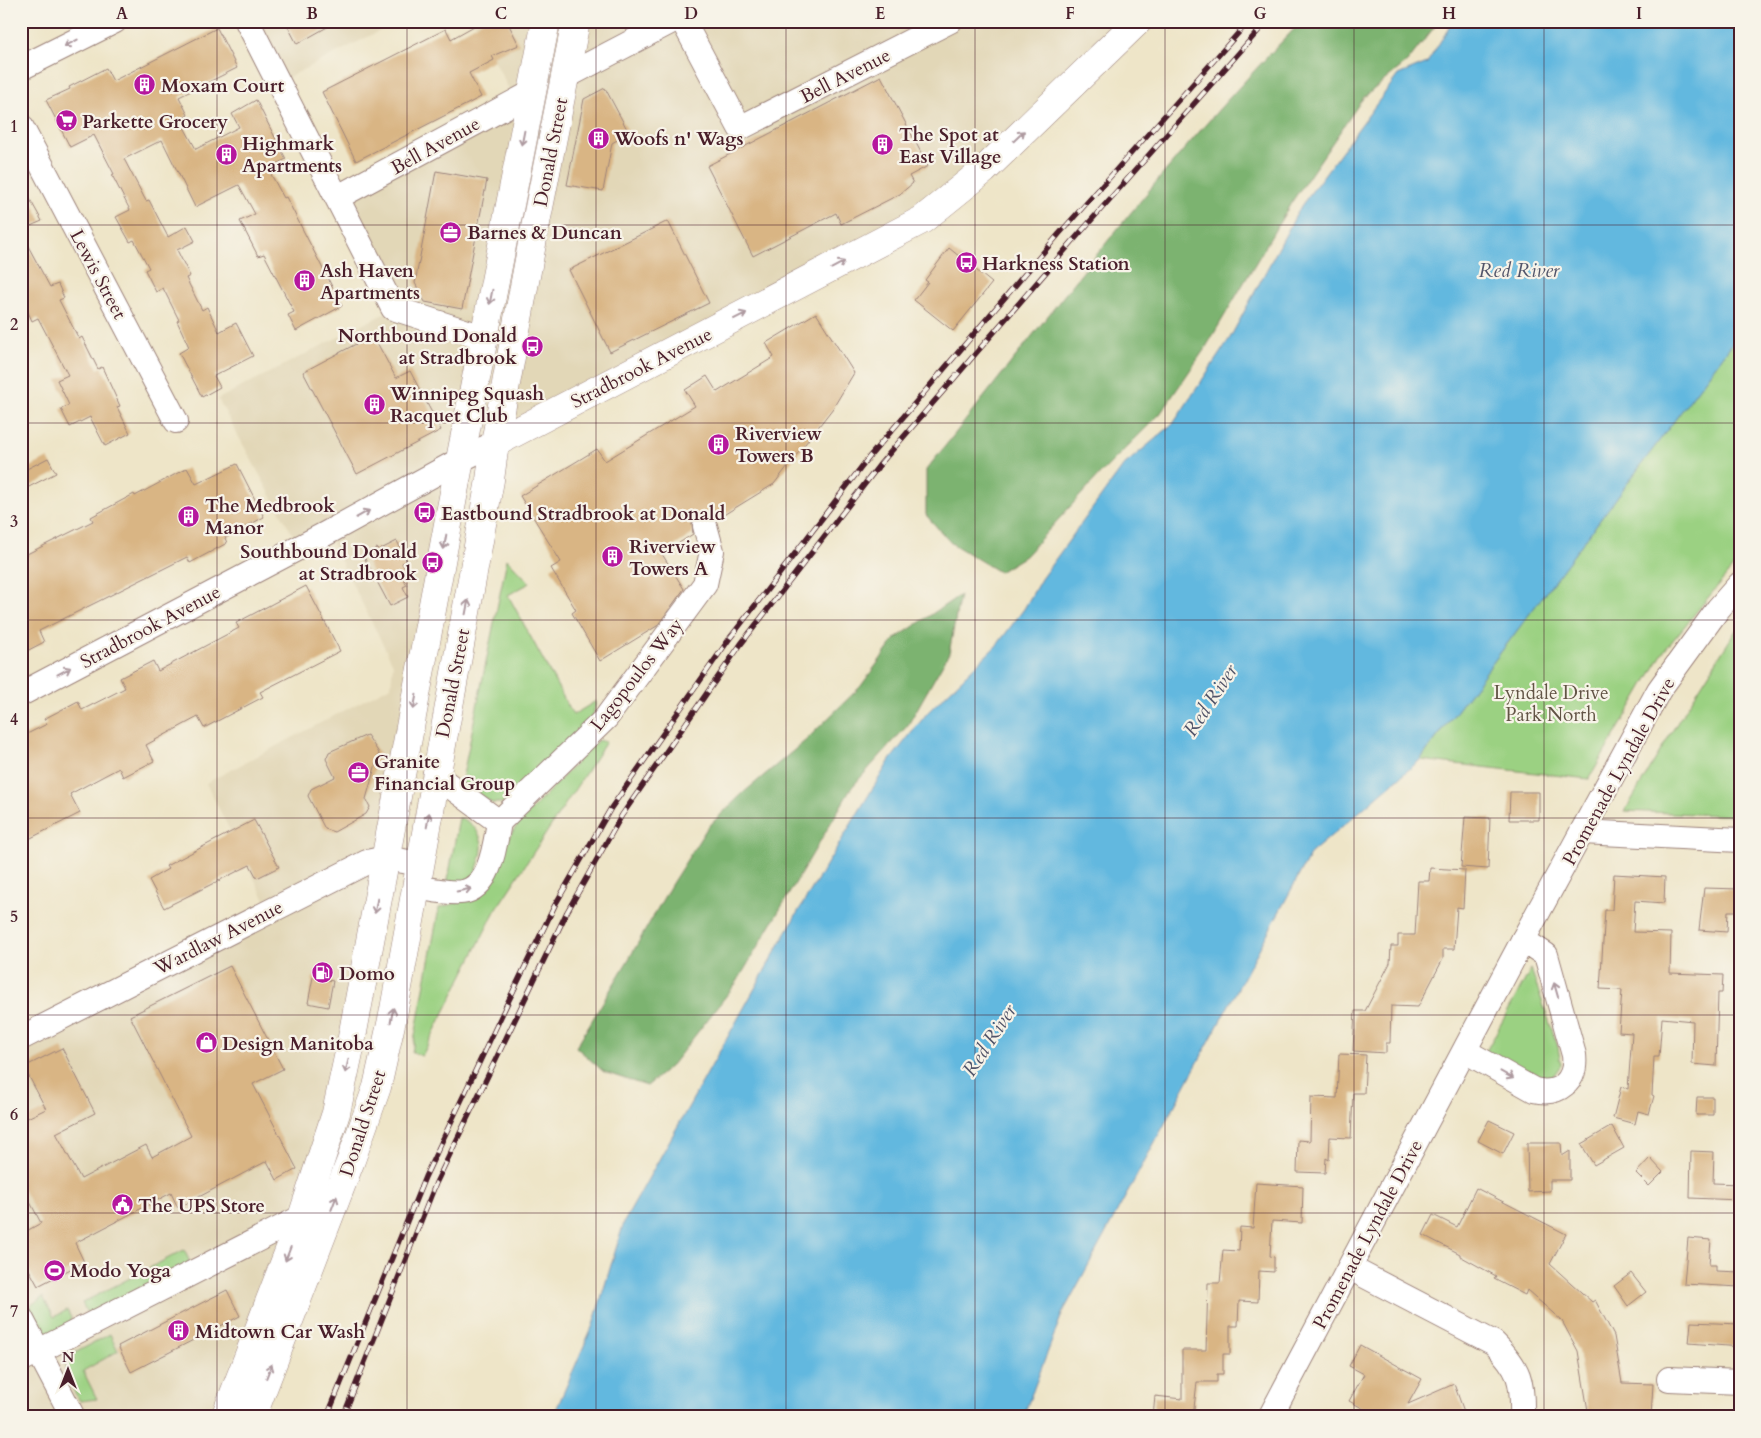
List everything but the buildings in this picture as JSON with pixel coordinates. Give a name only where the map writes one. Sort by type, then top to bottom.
[{"type":"main road","name":"Donald Street","points":[[225,1417],[302,1217],[336,1113],[350,1048],[460,460],[546,21]]},
{"type":"main road","name":"Donald Street","points":[[252,1417],[351,1160],[377,1087],[489,489],[495,443],[576,21]]},
{"type":"main road","points":[[1106,50],[1109,21]]},
{"type":"main road","name":"Stradbrook Avenue","points":[[495,443],[922,220],[984,170],[1138,21]]},
{"type":"street","points":[[21,68],[115,21]]},
{"type":"street","points":[[247,21],[393,308],[484,337]]},
{"type":"street","points":[[565,77],[672,21]]},
{"type":"street","name":"Bell Avenue","points":[[683,21],[740,128],[950,21]]},
{"type":"street","name":"Bell Avenue","points":[[338,197],[532,92]]},
{"type":"street","name":"Lewis Street","points":[[21,126],[176,421]]},
{"type":"street","name":"Stradbrook Avenue","points":[[21,694],[327,534],[460,460],[495,443]]},
{"type":"street","name":"Lagopoulos Way","points":[[499,822],[606,718],[705,584],[712,551],[705,526]]},
{"type":"street","name":"Promenade Lyndale Drive","points":[[1270,1417],[1523,940],[1659,690],[1718,609],[1740,584]]},
{"type":"street","points":[[418,875],[462,892],[476,887],[483,879],[492,857],[499,822],[435,775]]},
{"type":"street","points":[[1582,832],[1740,840]]},
{"type":"street","name":"Wardlaw Avenue","points":[[21,1038],[367,862],[386,858],[418,875]]},
{"type":"street","points":[[1465,1051],[1534,1090],[1541,1092],[1556,1090],[1563,1086],[1574,1071],[1574,1055],[1546,955],[1523,940]]},
{"type":"street","points":[[30,1355],[302,1217]]},
{"type":"street","points":[[1350,1268],[1494,1343],[1508,1356],[1517,1371],[1521,1385],[1522,1417]]},
{"type":"street","points":[[21,1318],[30,1355],[73,1417]]},
{"type":"street","points":[[1668,1379],[1740,1382]]},
{"type":"shaded area","points":[[247,21],[399,21],[279,82]]},
{"type":"shaded area","points":[[474,21],[546,21],[350,1048],[264,1282],[210,1417],[21,1417],[21,1360],[39,1351],[21,1318],[21,1038],[270,910],[206,783],[391,686],[393,664],[327,534],[300,548],[218,399],[393,309],[338,197],[515,101]]},
{"type":"shaded area","points":[[576,21],[1109,21],[1106,50],[984,170],[495,443]]},
{"type":"green space","points":[[1302,21],[1439,21],[1407,62],[1363,98],[1291,203],[1206,347],[1160,414],[1100,474],[1025,556],[999,572],[951,543],[926,515],[926,470],[1155,184],[1202,128]]},
{"type":"green space","name":"Lyndale Drive Park North","points":[[1740,333],[1740,559],[1664,651],[1589,779],[1420,760]]},
{"type":"green space","points":[[507,559],[530,583],[508,595],[573,715],[596,701],[593,716],[504,803],[492,803],[464,784],[462,780]]},
{"type":"green space","points":[[960,595],[949,653],[908,725],[852,787],[737,982],[672,1065],[647,1086],[604,1072],[576,1047],[671,885],[707,828],[743,793],[805,741],[861,686],[895,639]]},
{"type":"green space","points":[[1740,624],[1740,816],[1625,811],[1674,728]]},
{"type":"green space","points":[[598,740],[606,742],[495,911],[422,1056],[412,1052],[439,908],[467,900],[518,824]]},
{"type":"green space","points":[[459,818],[472,825],[478,833],[481,838],[482,852],[473,879],[447,885]]},
{"type":"green space","points":[[1531,969],[1558,1047],[1561,1065],[1551,1079],[1534,1080],[1485,1053]]},
{"type":"green space","points":[[184,1250],[189,1260],[187,1268],[87,1313],[82,1303]]},
{"type":"green space","points":[[43,1297],[54,1317],[67,1310],[71,1318],[70,1325],[49,1334],[42,1329],[28,1307]]},
{"type":"green space","points":[[110,1334],[118,1351],[83,1371],[97,1399],[80,1401],[66,1373],[68,1361],[71,1355]]},
{"type":"water","name":"Red River","points":[[1453,21],[1740,21],[1740,333],[1420,760],[1311,853],[1062,1314],[1023,1417],[553,1417],[593,1325],[624,1222],[796,915],[890,760],[928,712],[997,645],[1024,609],[1041,579],[1124,465],[1173,424],[1230,338],[1301,206],[1398,75],[1427,63]]},
{"type":"railway","points":[[327,1417],[425,1177],[555,905],[611,808],[730,638],[870,456],[1059,234],[1249,21]]},
{"type":"railway","points":[[343,1417],[436,1183],[567,912],[622,815],[741,644],[881,463],[1072,242],[1267,21]]},
{"type":"place","name":"Moxam Court","points":[[145,85]]},
{"type":"place","name":"Parkette Grocery","points":[[66,121]]},
{"type":"place","name":"Woofs n' Wags","points":[[598,138]]},
{"type":"place","name":"The Spot at East Village","points":[[883,145]]},
{"type":"place","name":"Highmark Apartments","points":[[226,154]]},
{"type":"place","name":"Barnes & Duncan","points":[[451,232]]},
{"type":"place","name":"Harkness Station","points":[[966,263]]},
{"type":"place","name":"Ash Haven Apartments","points":[[304,281]]},
{"type":"place","name":"Northbound Donald at Stradbrook","points":[[533,346]]},
{"type":"place","name":"Winnipeg Squash Racquet Club","points":[[374,404]]},
{"type":"place","name":"Riverview Towers B","points":[[719,444]]},
{"type":"place","name":"Eastbound Stradbrook at Donald","points":[[425,513]]},
{"type":"place","name":"The Medbrook Manor","points":[[189,516]]},
{"type":"place","name":"Riverview Towers A","points":[[613,557]]},
{"type":"place","name":"Southbound Donald at Stradbrook","points":[[433,562]]},
{"type":"place","name":"Granite Financial Group","points":[[358,772]]},
{"type":"place","name":"Domo","points":[[323,973]]},
{"type":"place","name":"Design Manitoba","points":[[206,1043]]},
{"type":"place","name":"The UPS Store","points":[[122,1205]]},
{"type":"place","name":"Modo Yoga","points":[[54,1270]]},
{"type":"place","name":"Midtown Car Wash","points":[[179,1331]]}]
